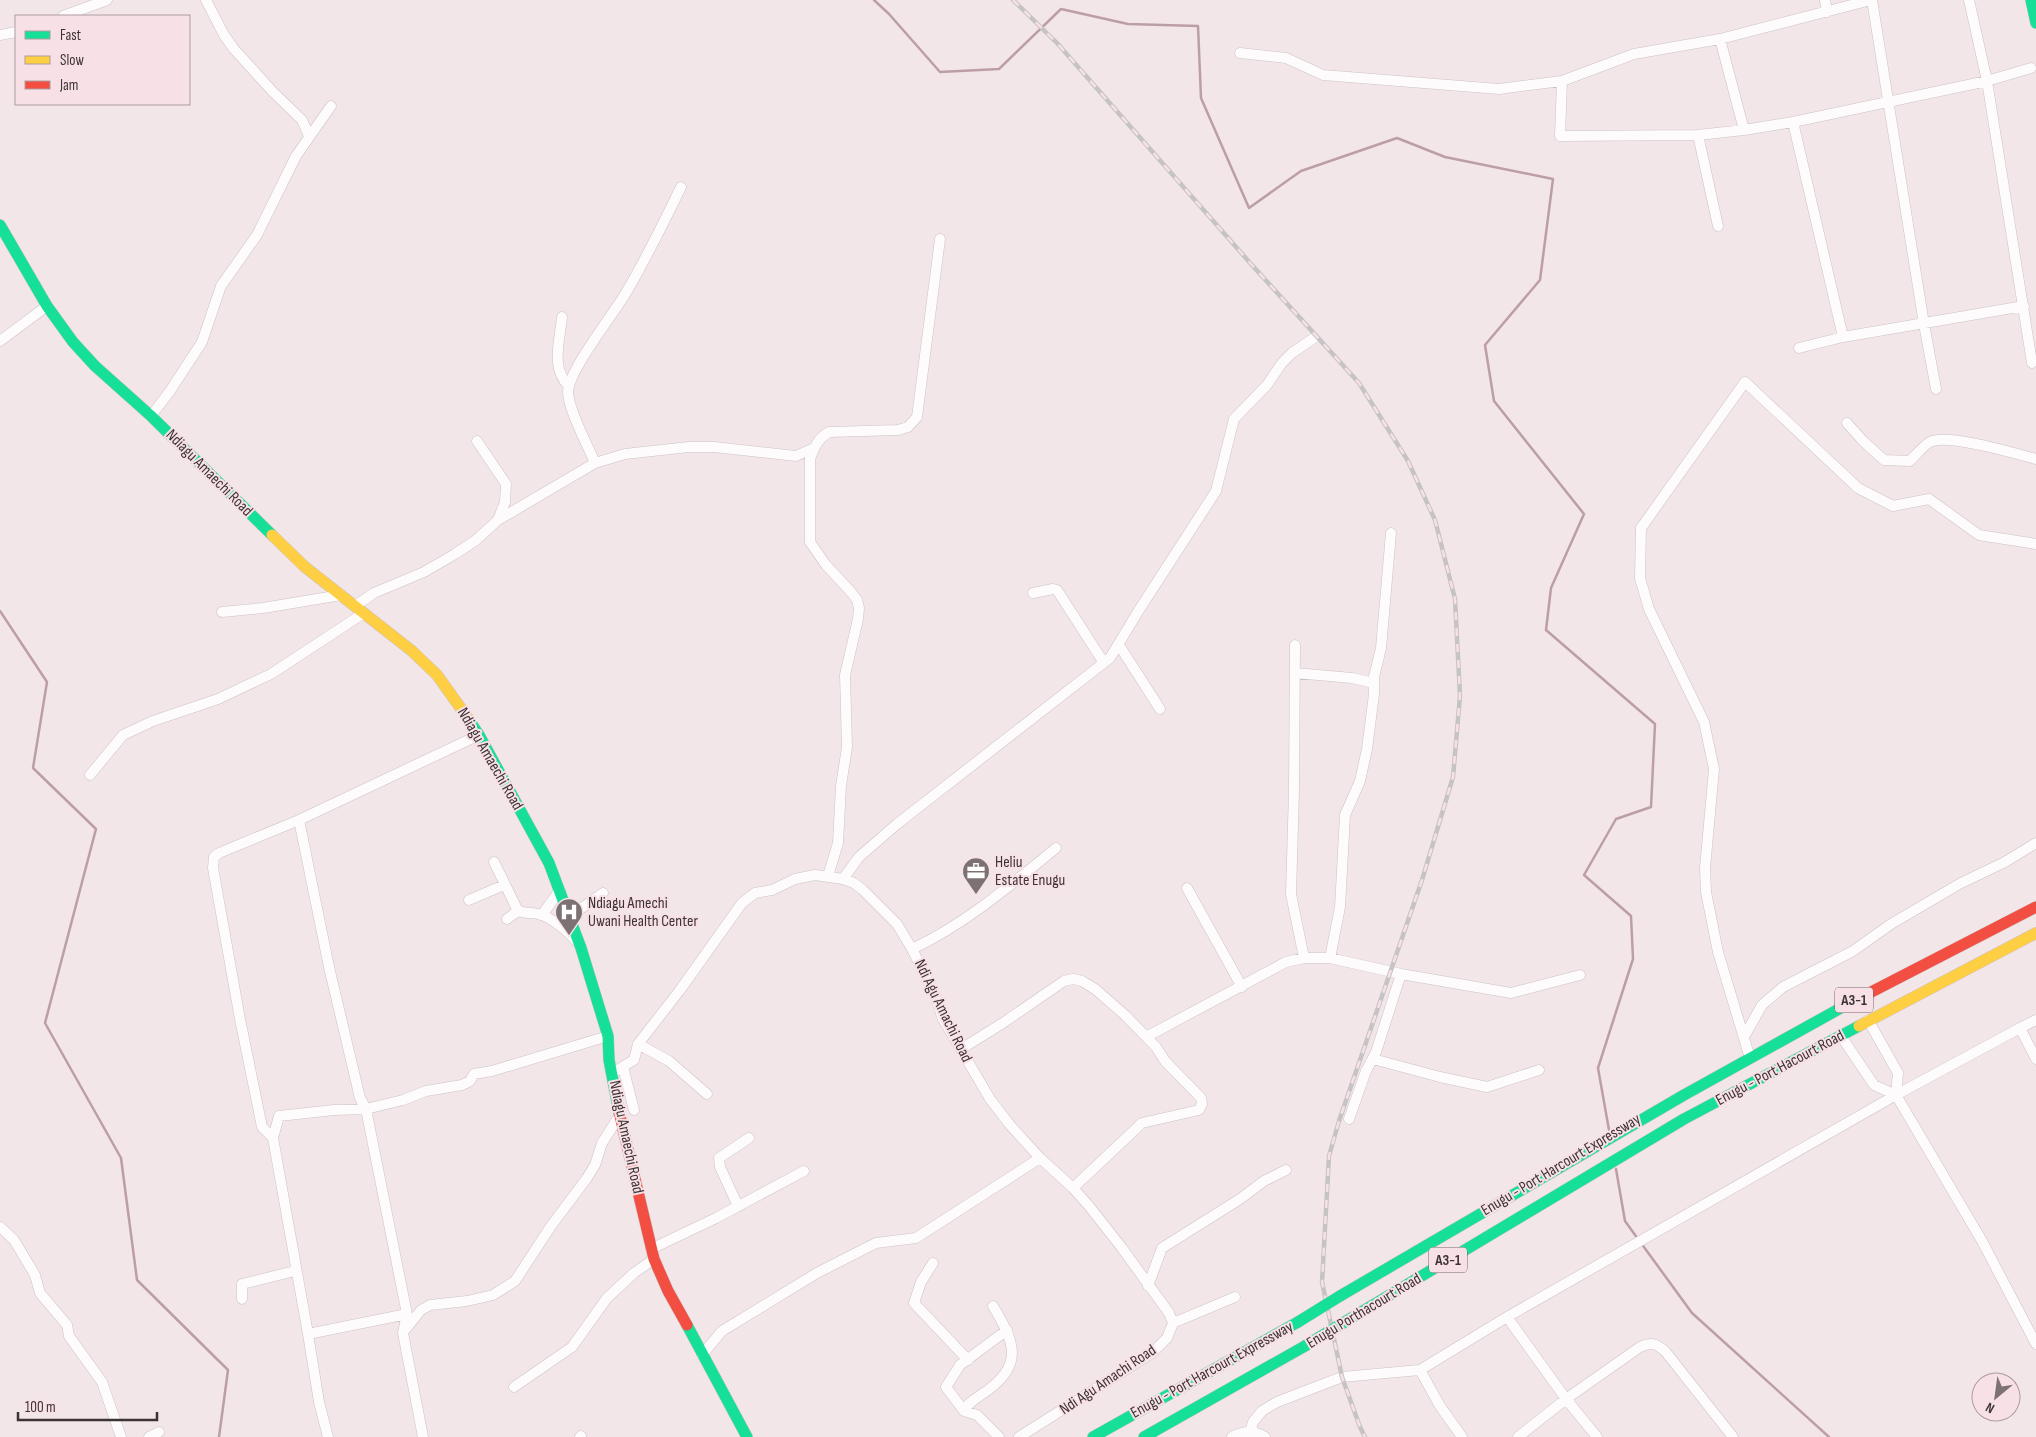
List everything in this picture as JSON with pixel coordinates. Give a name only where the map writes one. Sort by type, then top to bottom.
[{"type":"main road","points":[[2031,0],[2036,23]]},
{"type":"main road","name":"Ndiagu Amaechi Road","points":[[0,225],[47,306],[72,342],[95,366],[151,416],[305,567],[412,651],[437,675],[480,735],[549,863],[581,948],[608,1036],[612,1073],[620,1115],[652,1254],[668,1291],[747,1437]]},
{"type":"main road","name":"Enugu - Port Harcourt Expressway","points":[[1094,1437],[1298,1322],[1675,1098],[1875,988],[2036,907]]},
{"type":"main road","name":"Enugu - Port Hacourt Road","points":[[1684,1119],[1868,1020],[2036,933]]},
{"type":"main road","name":"Enugu Porthacourt Road","points":[[1144,1437],[1306,1346],[1684,1119]]},
{"type":"street","points":[[66,15],[107,0]]},
{"type":"street","points":[[206,0],[224,35],[234,49],[273,92],[302,120],[309,136]]},
{"type":"street","points":[[1825,0],[1827,12]]},
{"type":"street","points":[[1240,53],[1286,58],[1323,76],[1499,89],[1562,81],[1634,54],[1720,39],[1872,0],[1936,388]]},
{"type":"street","points":[[1969,0],[1987,81],[2032,364]]},
{"type":"street","points":[[0,35],[15,32]]},
{"type":"street","points":[[1720,39],[1744,130]]},
{"type":"street","points":[[1562,81],[1560,136],[1698,135],[1793,122],[1987,81],[2031,68]]},
{"type":"street","points":[[151,416],[202,342],[221,286],[257,235],[272,207],[283,180],[309,136],[331,106]]},
{"type":"street","points":[[1793,122],[1843,338]]},
{"type":"street","points":[[1698,135],[1718,226]]},
{"type":"street","points":[[595,463],[568,396],[569,386],[576,368],[626,293],[681,187]]},
{"type":"street","points":[[828,876],[838,843],[841,786],[847,747],[845,675],[859,608],[857,600],[826,565],[810,542],[810,467],[814,448],[823,435],[829,432],[898,430],[908,427],[917,417],[940,239]]},
{"type":"street","points":[[0,341],[47,306]]},
{"type":"street","points":[[1799,348],[1843,338],[2024,306]]},
{"type":"street","points":[[562,318],[557,365],[562,380],[569,386]]},
{"type":"street","points":[[843,879],[859,857],[897,824],[1110,658],[1216,491],[1234,419],[1267,385],[1287,358],[1314,338]]},
{"type":"street","points":[[1750,1058],[1718,952],[1706,892],[1705,868],[1714,769],[1704,722],[1649,609],[1640,578],[1641,528],[1745,382],[1858,488],[1893,506],[1929,499],[1979,535],[2036,544]]},
{"type":"street","points":[[1847,423],[1884,460],[1910,460],[1930,442],[1946,440],[1965,442],[2036,460]]},
{"type":"street","points":[[477,441],[506,484],[505,502],[498,520]]},
{"type":"street","points":[[90,775],[123,735],[153,721],[218,699],[271,674],[359,609],[374,593],[424,572],[455,554],[476,540],[498,520],[595,463],[625,454],[689,447],[714,447],[796,456],[814,448]]},
{"type":"street","points":[[796,456],[810,467]]},
{"type":"street","points":[[1330,958],[1340,907],[1345,815],[1360,781],[1367,749],[1374,683],[1381,648],[1392,533]]},
{"type":"street","points":[[1033,593],[1053,588],[1057,590],[1104,664]]},
{"type":"street","points":[[222,612],[263,608],[340,595]]},
{"type":"street","points":[[1119,645],[1160,709]]},
{"type":"street","points":[[1295,645],[1291,894],[1304,958]]},
{"type":"street","points":[[1295,673],[1352,678],[1374,683]]},
{"type":"street","points":[[273,1138],[262,1127],[213,868],[214,857],[219,853],[299,820],[480,735]]},
{"type":"street","points":[[299,820],[360,1098],[366,1109],[407,1314],[404,1333],[423,1437]]},
{"type":"street","points":[[1744,1037],[1762,1005],[1783,987],[1853,951],[1892,924],[1961,882],[2005,862],[2036,843]]},
{"type":"street","points":[[912,949],[936,938],[985,905],[1056,848]]},
{"type":"street","points":[[494,862],[518,911],[524,914],[542,915],[569,932],[581,948]]},
{"type":"street","name":"Ndi Agu Amachi Road","points":[[612,1073],[634,1060],[638,1044],[680,990],[742,903],[755,892],[772,890],[795,879],[815,875],[843,879],[854,883],[863,890],[897,924],[934,993],[943,1020],[990,1099],[1040,1158],[1073,1188],[1122,1248],[1169,1314],[1173,1323],[1167,1338],[1152,1353],[1019,1437]]},
{"type":"street","points":[[469,900],[504,885]]},
{"type":"street","points":[[1187,888],[1242,987]]},
{"type":"street","points":[[542,915],[560,890]]},
{"type":"street","points":[[569,916],[603,893]]},
{"type":"street","points":[[507,919],[518,911]]},
{"type":"street","points":[[1146,1037],[1286,962],[1304,958],[1330,958],[1401,974],[1512,993],[1580,975]]},
{"type":"street","points":[[1349,1119],[1366,1071],[1373,1060],[1401,974]]},
{"type":"street","points":[[961,1049],[1064,981],[1073,979],[1082,981],[1095,989],[1126,1016],[1146,1037],[1164,1061],[1201,1098],[1202,1104],[1199,1110],[1142,1123],[1073,1188]]},
{"type":"street","points":[[1868,1020],[1898,1073],[1896,1095]]},
{"type":"street","points":[[1250,1432],[1253,1422],[1262,1411],[1277,1402],[1342,1377],[1420,1370],[1507,1316],[1896,1095],[2036,1020]]},
{"type":"street","points":[[2020,1028],[2036,1059]]},
{"type":"street","points":[[328,1437],[319,1402],[273,1138],[279,1116],[334,1110],[366,1109],[403,1100],[426,1091],[462,1085],[470,1081],[474,1074],[478,1072],[492,1071],[608,1036]]},
{"type":"street","points":[[1841,1036],[1874,1085],[1896,1095],[1982,1241],[2036,1344]]},
{"type":"street","points":[[638,1044],[669,1061],[707,1094]]},
{"type":"street","points":[[1373,1060],[1487,1087],[1539,1070]]},
{"type":"street","points":[[623,1067],[634,1110]]},
{"type":"street","points":[[404,1333],[421,1310],[430,1305],[467,1301],[493,1295],[516,1282],[551,1226],[596,1165],[602,1143],[620,1115]]},
{"type":"street","points":[[738,1206],[720,1167],[719,1158],[749,1138]]},
{"type":"street","points":[[702,1355],[722,1331],[817,1273],[876,1242],[916,1238],[1040,1158]]},
{"type":"street","points":[[1148,1286],[1162,1248],[1240,1199],[1264,1181],[1286,1170]]},
{"type":"street","points":[[514,1387],[572,1347],[607,1298],[652,1254],[804,1171]]},
{"type":"street","points":[[0,1227],[14,1240],[35,1275],[40,1293],[67,1324],[69,1336],[102,1382],[121,1437]]},
{"type":"street","points":[[933,1263],[921,1282],[914,1303],[968,1360]]},
{"type":"street","points":[[242,1299],[242,1284],[295,1271]]},
{"type":"street","points":[[1173,1323],[1235,1297]]},
{"type":"street","points":[[964,1411],[1003,1377],[1012,1357],[1012,1345],[1007,1330],[993,1306]]},
{"type":"street","points":[[308,1334],[407,1314]]},
{"type":"street","points":[[1507,1316],[1566,1399],[1597,1437]]},
{"type":"street","points":[[999,1437],[977,1415],[964,1411],[946,1387],[960,1366],[1007,1330]]},
{"type":"street","points":[[1518,1437],[1566,1399],[1640,1347],[1649,1343],[1657,1344],[1664,1351],[1733,1437]]},
{"type":"street","points":[[1420,1370],[1440,1406],[1462,1437]]},
{"type":"street","points":[[149,1437],[159,1432]]},
{"type":"street","points":[[1232,1437],[1250,1432],[1258,1433],[1265,1437]]},
{"type":"waterway","points":[[874,0],[889,14],[940,72],[999,69],[1061,9],[1128,24],[1198,26],[1201,98],[1249,208],[1301,171],[1397,138],[1445,157],[1553,179],[1540,280],[1485,345],[1494,401],[1584,514],[1551,588],[1546,630],[1655,724],[1651,807],[1616,819],[1584,875],[1631,916],[1633,959],[1598,1068],[1609,1130]]},
{"type":"waterway","points":[[0,611],[47,682],[33,768],[96,829],[45,1023],[121,1158],[137,1280],[228,1370],[219,1437]]},
{"type":"waterway","points":[[1616,1169],[1625,1221],[1638,1239]]},
{"type":"waterway","points":[[1641,1243],[1692,1313],[1829,1437]]},
{"type":"railway","points":[[1013,0],[1057,43],[1251,264],[1359,383],[1408,461],[1435,520],[1455,599],[1460,696],[1453,777],[1422,880],[1339,1121],[1329,1156],[1322,1282],[1342,1377],[1365,1437]]},
{"type":"traffic: fast","points":[[2031,0],[2036,23]]},
{"type":"traffic: fast","points":[[0,225],[47,306],[73,342],[95,366],[151,416],[272,535]]},
{"type":"traffic: fast","points":[[467,717],[479,735],[549,863],[581,948],[608,1036],[609,1060],[619,1112]]},
{"type":"traffic: fast","points":[[1340,1296],[1684,1095],[1848,1004]]},
{"type":"traffic: fast","points":[[1343,1323],[1684,1119],[1859,1026]]},
{"type":"traffic: fast","points":[[1298,1322],[1340,1296]]},
{"type":"traffic: fast","points":[[1093,1437],[1298,1322]]},
{"type":"traffic: fast","points":[[1305,1346],[1343,1323]]},
{"type":"traffic: fast","points":[[687,1325],[747,1437]]},
{"type":"traffic: fast","points":[[1144,1437],[1305,1346]]},
{"type":"traffic: slow","points":[[272,535],[305,567],[412,651],[437,675],[467,717]]},
{"type":"traffic: slow","points":[[1859,1026],[2036,933]]},
{"type":"traffic: jam","points":[[1848,1004],[2036,907]]},
{"type":"traffic: jam","points":[[619,1112],[654,1259],[668,1291],[687,1325]]},
{"type":"place","name":"Heliu Estate Enugu","points":[[976,895]]},
{"type":"place","name":"Ndiagu Amechi Uwani Health Center","points":[[569,936]]}]
